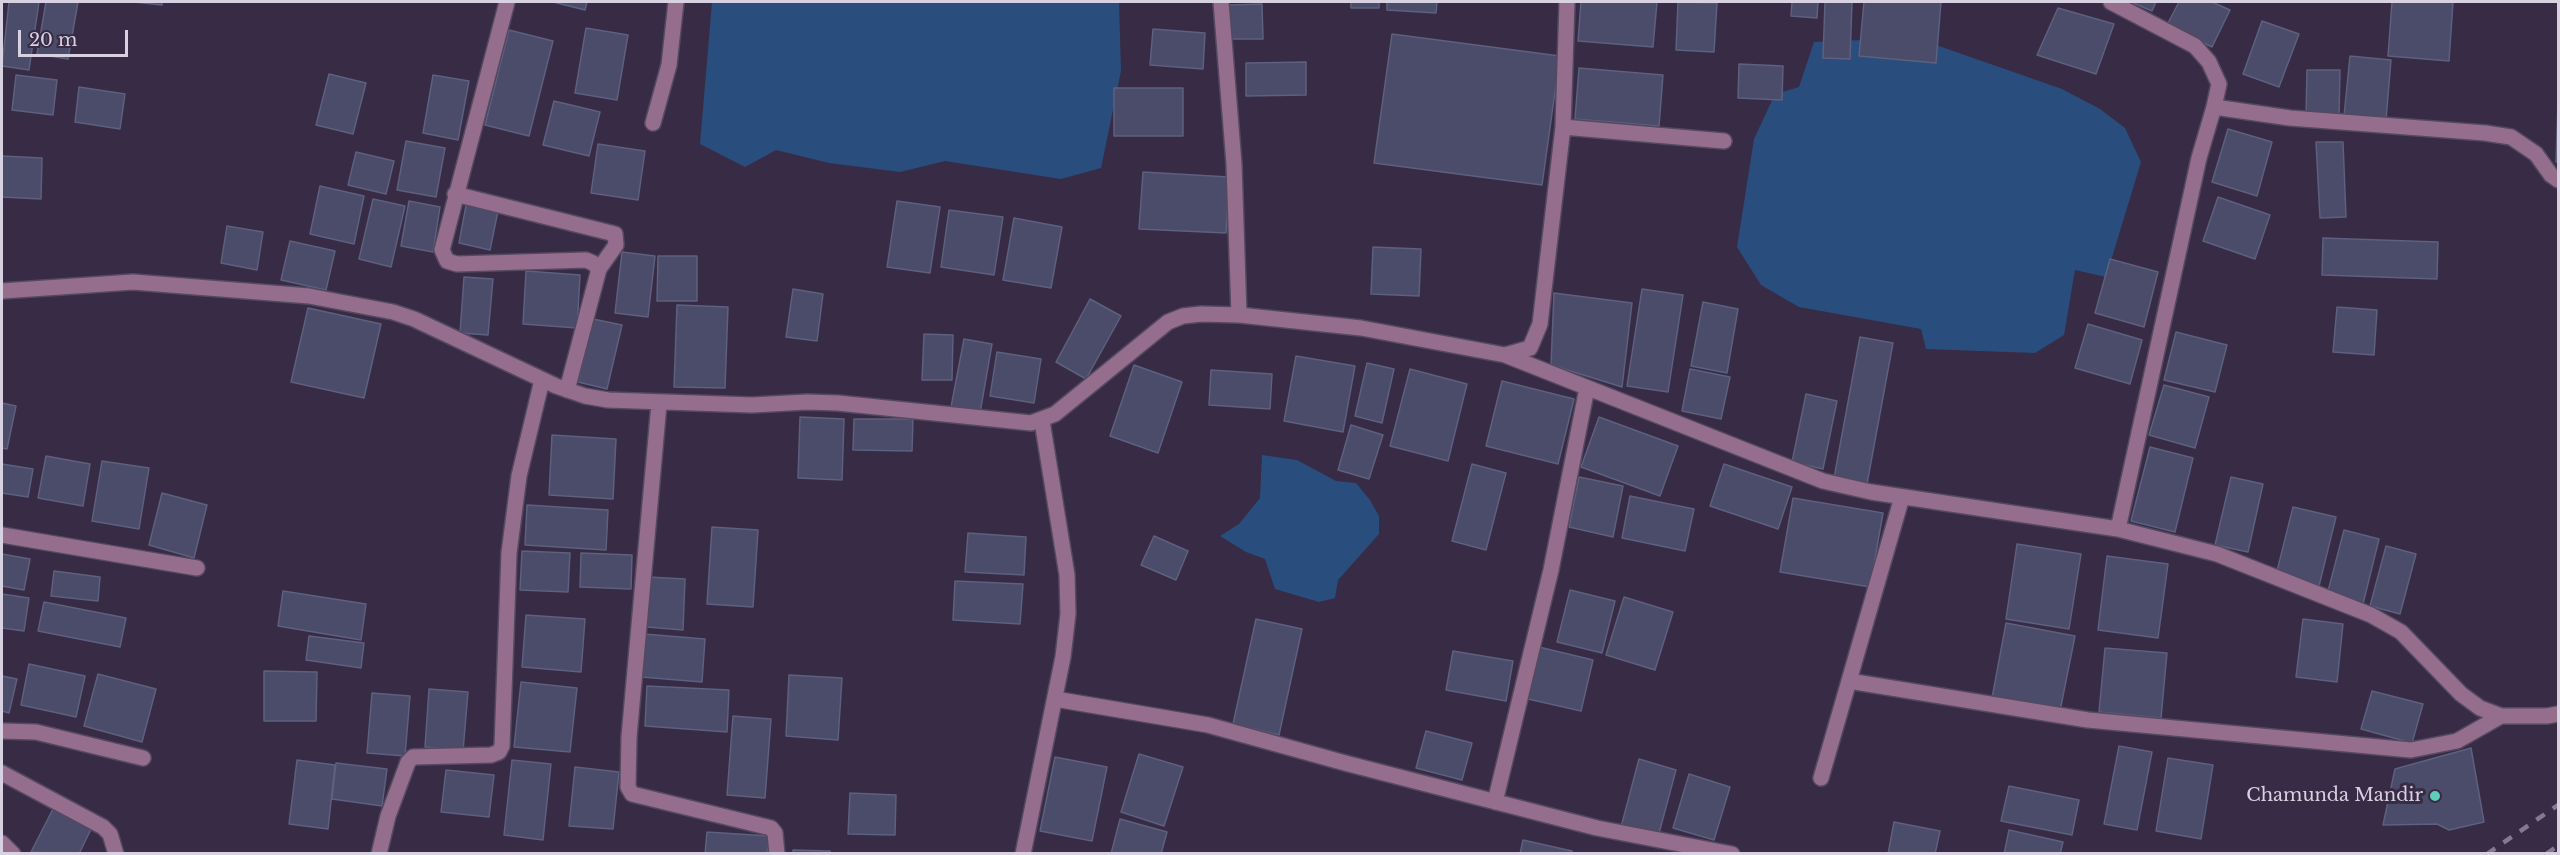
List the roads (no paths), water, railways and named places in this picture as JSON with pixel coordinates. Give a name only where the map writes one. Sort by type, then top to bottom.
[{"type":"street","points":[[507,2],[442,250],[447,261],[457,264],[586,260],[599,269]]},
{"type":"street","points":[[653,123],[669,65],[676,2]]},
{"type":"street","points":[[1221,2],[1234,164],[1239,315]]},
{"type":"street","points":[[1505,355],[1530,348],[1540,324],[1563,127],[1567,2]]},
{"type":"street","points":[[2111,2],[2195,46],[2209,62],[2219,84],[2199,158],[2118,529]]},
{"type":"street","points":[[2214,108],[2290,118],[2511,137],[2536,154],[2551,175],[2559,180]]},
{"type":"street","points":[[1563,127],[1724,141]]},
{"type":"street","points":[[455,194],[615,234],[616,245],[599,269],[567,390]]},
{"type":"street","points":[[2,291],[133,282],[309,296],[393,312],[414,319],[542,380],[567,390],[608,400],[658,404],[838,403],[1017,422],[1042,421],[1055,414],[1168,322],[1184,316],[1239,315],[1361,328],[1505,355],[1823,481],[1902,497],[2118,529],[2217,554],[2371,615],[2401,632],[2462,694],[2480,708],[2501,716],[2559,714]]},
{"type":"street","points":[[379,854],[387,816],[408,762],[413,757],[491,755],[499,752],[502,747],[509,553],[519,476],[542,380]]},
{"type":"street","points":[[1495,802],[1551,570],[1587,388]]},
{"type":"street","points":[[658,404],[630,726],[628,787],[632,794],[771,828],[775,833],[777,854]]},
{"type":"street","points":[[1023,854],[1055,699],[1068,614],[1067,575],[1042,421]]},
{"type":"street","points":[[1821,778],[1902,497]]},
{"type":"street","points":[[2,535],[196,568]]},
{"type":"street","points":[[1849,681],[2088,720],[2410,750],[2457,741],[2501,716]]},
{"type":"street","points":[[1055,699],[1208,724],[1345,764],[1597,828],[1732,854]]},
{"type":"street","points":[[2,731],[36,732],[143,758]]},
{"type":"street","points":[[2,773],[103,827],[110,834],[117,854]]},
{"type":"street","points":[[2,843],[13,854]]},
{"type":"water","points":[[712,2],[1119,2],[1121,71],[1101,168],[1061,179],[945,161],[900,172],[829,163],[776,150],[745,167],[700,144]]},
{"type":"water","points":[[1916,38],[2062,89],[2100,109],[2125,128],[2141,162],[2106,277],[2075,270],[2064,335],[2035,353],[1926,349],[1921,329],[1799,307],[1761,285],[1737,247],[1754,139],[1775,94],[1799,87],[1814,42]]},
{"type":"water","points":[[1262,455],[1297,460],[1336,481],[1356,483],[1379,516],[1379,534],[1338,580],[1335,598],[1319,602],[1275,589],[1265,559],[1246,552],[1220,536],[1239,524],[1260,498]]},
{"type":"railway","points":[[2487,854],[2558,805]]},
{"type":"railway","points":[[2546,854],[2558,846]]},
{"type":"place","name":"Chamunda Mandir","points":[[2435,796]]}]
